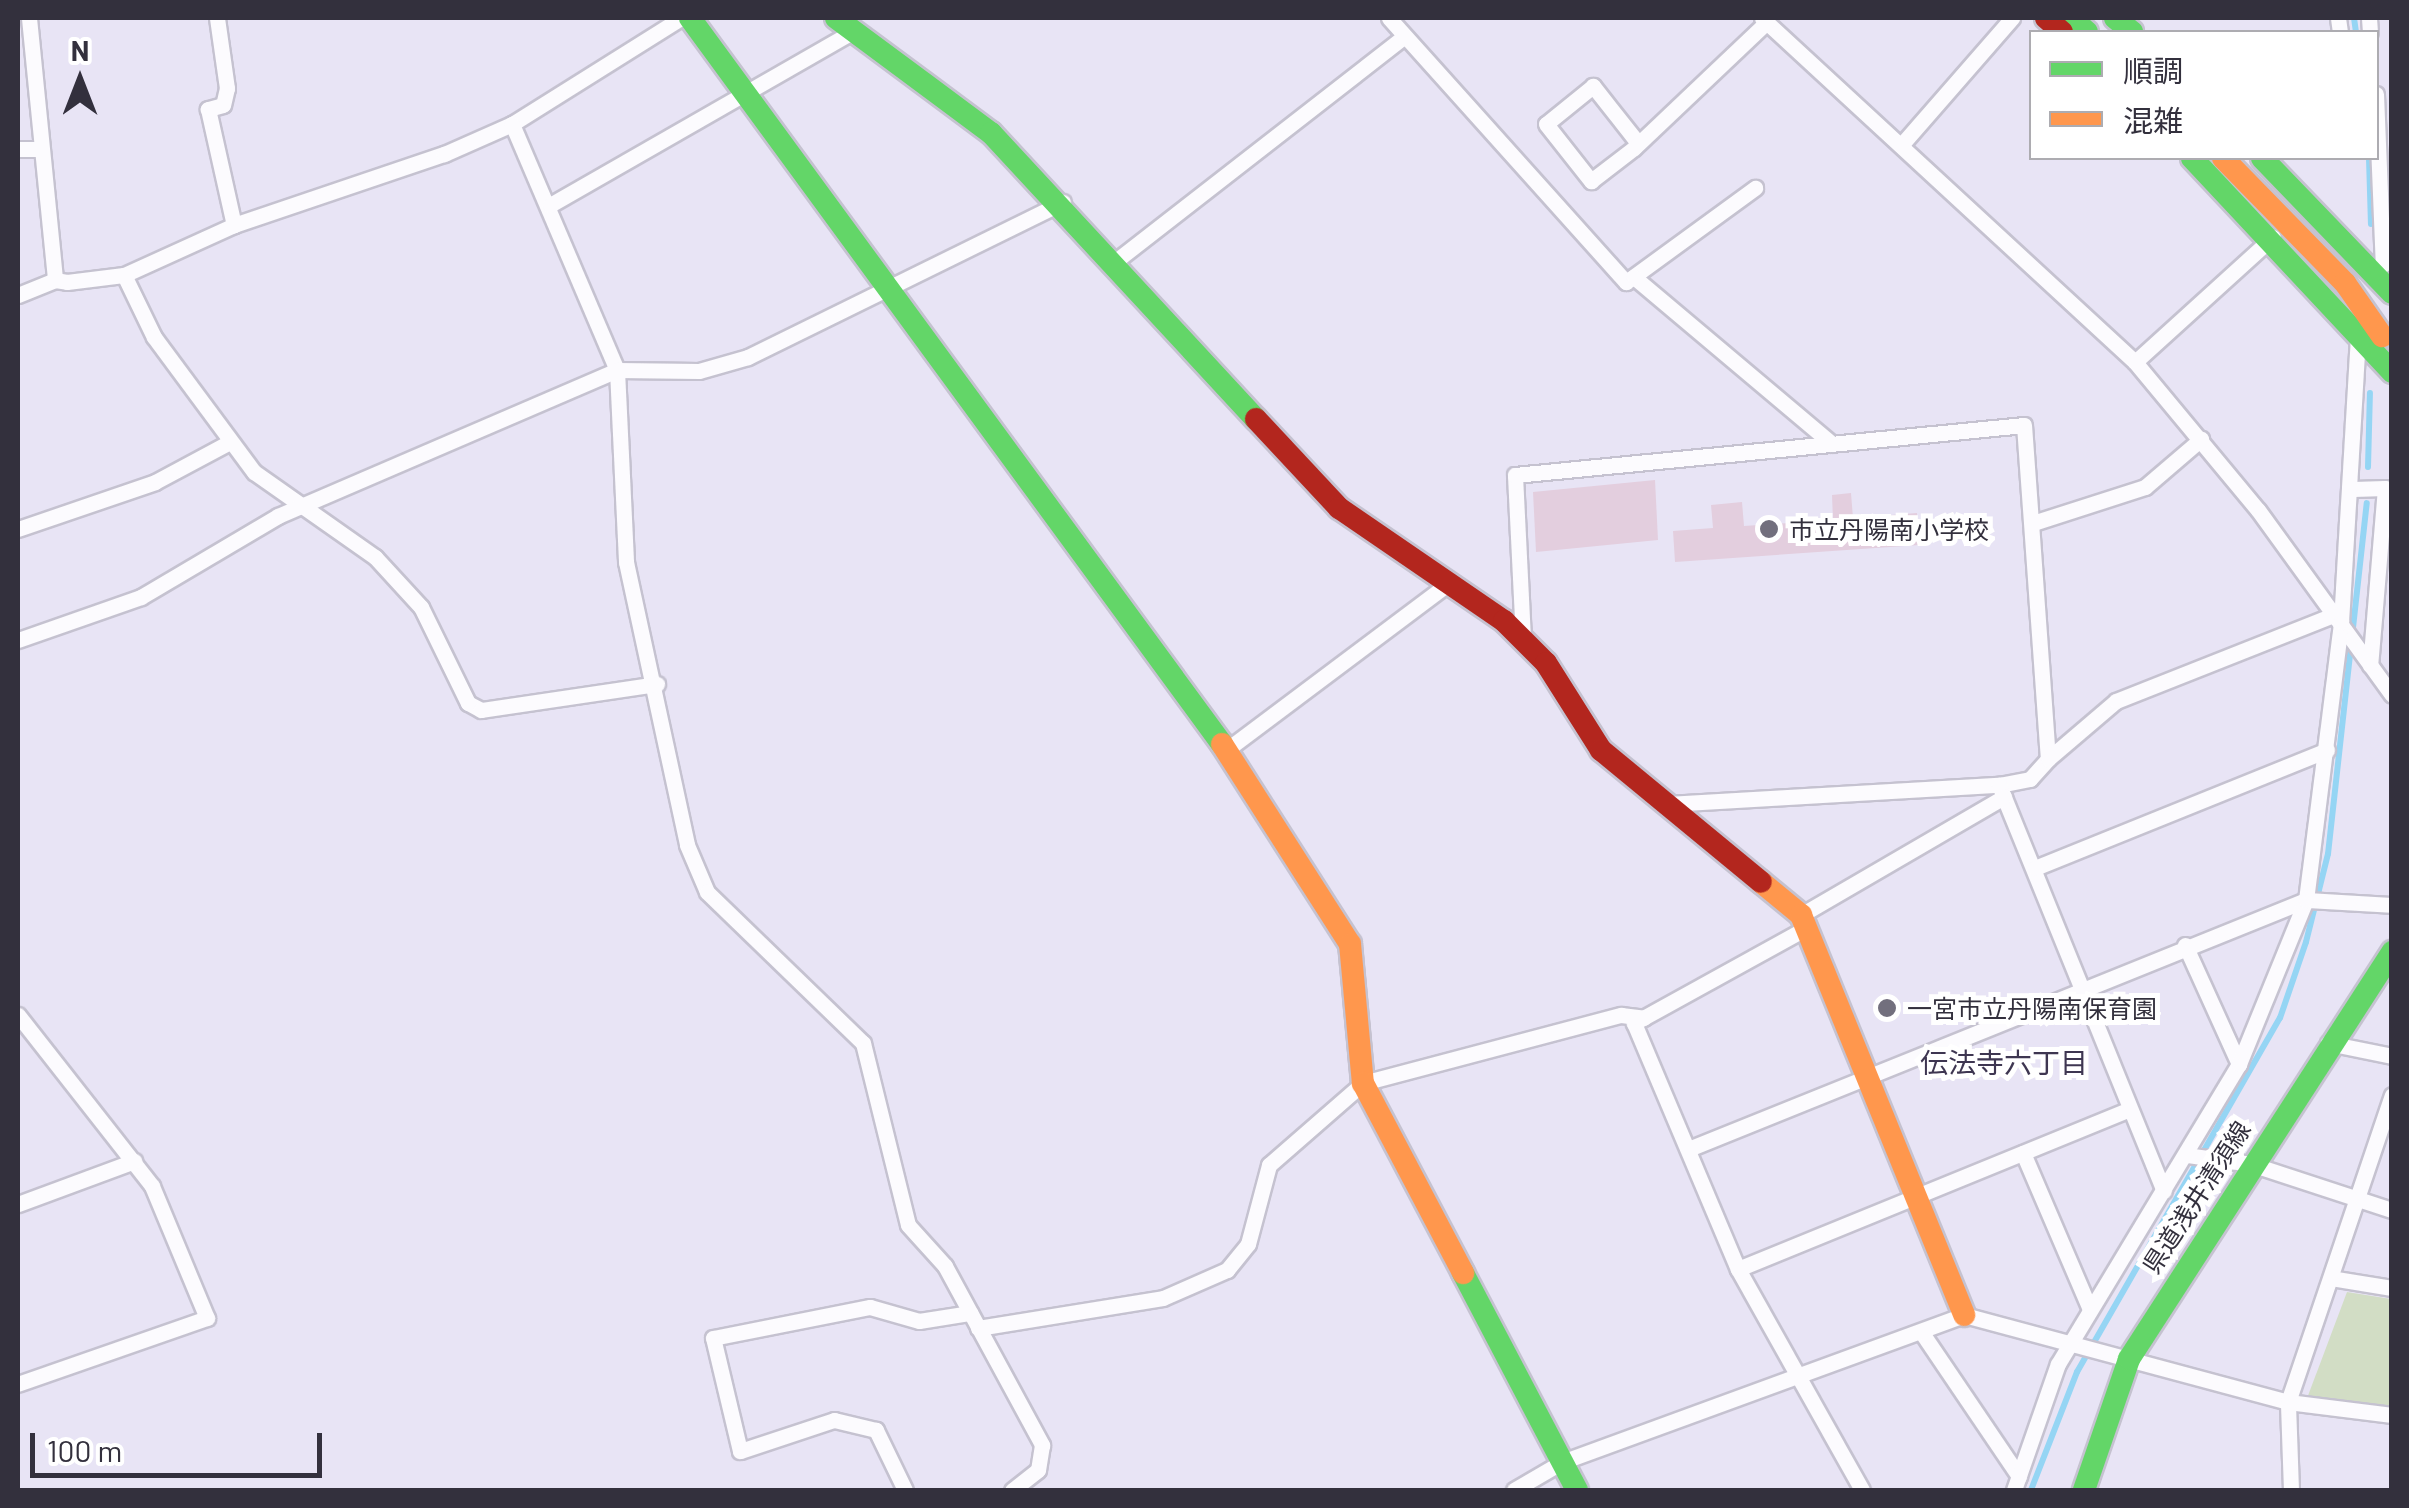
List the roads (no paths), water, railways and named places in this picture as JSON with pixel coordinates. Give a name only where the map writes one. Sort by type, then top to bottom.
[{"type":"main road","points":[[690,18],[1228,748],[1350,944],[1363,1083],[1577,1490]]},
{"type":"main road","points":[[845,24],[992,134],[1117,260],[1339,508],[1449,583],[1522,639],[1601,750],[1804,921],[1964,1315]]},
{"type":"main road","points":[[2194,160],[2273,237],[2392,372]]},
{"type":"main road","points":[[2204,160],[2392,350]]},
{"type":"main road","points":[[2224,160],[2345,283],[2392,350]]},
{"type":"main road","points":[[2264,160],[2392,293]]},
{"type":"main road","points":[[2285,160],[2387,270]]},
{"type":"main road","name":"県道浅井清須線","points":[[2084,1490],[2129,1359],[2328,1043],[2392,952]]},
{"type":"street","points":[[28,18],[54,280]]},
{"type":"street","points":[[217,18],[227,88],[224,105],[208,110],[234,225]]},
{"type":"street","points":[[18,295],[54,280],[124,275],[234,225],[512,124],[681,18]]},
{"type":"street","points":[[1389,18],[1402,39],[1626,282],[1755,188]]},
{"type":"street","points":[[1903,143],[2012,18]]},
{"type":"street","points":[[1638,143],[1593,86],[1546,124],[1592,181],[1638,143],[1765,20],[1903,143],[2135,362],[2201,439],[2342,623],[2392,696]]},
{"type":"street","points":[[550,205],[749,94],[845,24]]},
{"type":"street","points":[[1117,260],[1402,39]]},
{"type":"street","points":[[512,124],[550,205],[617,370],[626,562],[657,684],[686,845],[706,892],[863,1043],[908,1225],[974,1320],[1042,1445],[1038,1470],[1015,1490]]},
{"type":"street","points":[[2379,144],[2387,270]]},
{"type":"street","points":[[18,148],[41,149]]},
{"type":"street","points":[[18,640],[141,597],[296,509],[617,370],[699,371],[748,357],[1063,202]]},
{"type":"street","points":[[2135,362],[2273,237]]},
{"type":"street","points":[[124,275],[154,337],[230,442],[296,509],[375,557],[420,608],[468,703],[480,710],[657,684]]},
{"type":"street","points":[[1634,277],[1832,444]]},
{"type":"street","points":[[2016,1483],[2074,1340],[2164,1190],[2190,1155],[2238,1064],[2314,900],[2353,489],[2359,332]]},
{"type":"street","points":[[1522,639],[1514,475],[2024,425],[2048,759]]},
{"type":"street","points":[[2033,523],[2145,487],[2201,439]]},
{"type":"street","points":[[18,529],[156,482],[230,442]]},
{"type":"street","points":[[2353,489],[2384,488],[2367,660]]},
{"type":"street","points":[[1228,748],[1449,583]]},
{"type":"street","points":[[1862,1490],[1738,1269],[1691,1148],[1634,1024],[1804,921],[2002,791],[2030,780],[2048,759],[2116,702],[2319,620],[2342,623]]},
{"type":"street","points":[[2319,620],[2338,652]]},
{"type":"street","points":[[2034,868],[2328,750]]},
{"type":"street","points":[[1666,804],[2002,791]]},
{"type":"street","points":[[2002,791],[2078,989],[2164,1190]]},
{"type":"street","points":[[1691,1148],[2186,945],[2314,900],[2392,905]]},
{"type":"street","points":[[2186,945],[2238,1064]]},
{"type":"street","points":[[905,1490],[876,1430],[834,1420],[740,1451],[714,1338],[870,1307],[920,1321],[974,1320],[1163,1298],[1227,1270],[1248,1244],[1269,1164],[1363,1083],[1621,1014],[1644,1018]]},
{"type":"street","points":[[18,1384],[207,1318],[134,1161],[19,1020]]},
{"type":"street","points":[[2328,1043],[2392,1056]]},
{"type":"street","points":[[2291,1490],[2288,1402],[2392,1095]]},
{"type":"street","points":[[1738,1269],[2128,1110]]},
{"type":"street","points":[[2023,1152],[2090,1309]]},
{"type":"street","points":[[2190,1155],[2250,1164],[2392,1210]]},
{"type":"street","points":[[18,1204],[134,1161]]},
{"type":"street","points":[[2332,1278],[2392,1288]]},
{"type":"street","points":[[1514,1490],[1562,1462],[1799,1382],[1964,1315],[2074,1340],[2288,1402],[2392,1416]]},
{"type":"street","points":[[1922,1333],[2016,1483]]},
{"type":"waterway","points":[[2354,18],[2356,30]]},
{"type":"waterway","points":[[2369,160],[2371,224]]},
{"type":"waterway","points":[[2368,467],[2370,393]]},
{"type":"waterway","points":[[2031,1490],[2077,1372],[2280,1018],[2306,942],[2328,854],[2367,503]]},
{"type":"place","name":"市立丹陽南小学校","points":[[1769,529]]},
{"type":"place","name":"一宮市立丹陽南保育園","points":[[1887,1008]]},
{"type":"district","name":"伝法寺六丁目","points":[[2004,1062]]}]
